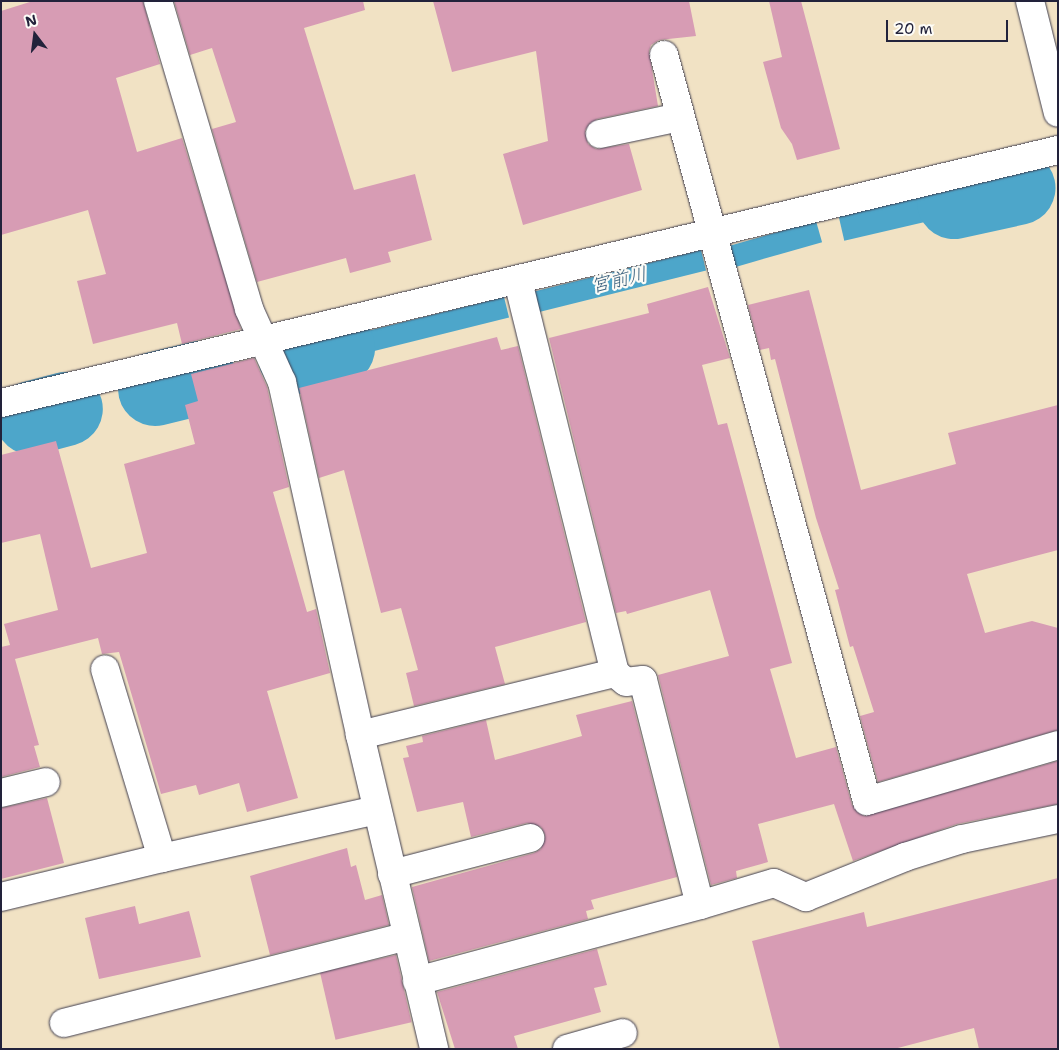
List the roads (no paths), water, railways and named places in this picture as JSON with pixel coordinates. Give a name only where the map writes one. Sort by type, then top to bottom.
[{"type":"street","points":[[158,1],[249,309],[282,382],[377,810],[434,1049]]},
{"type":"street","points":[[1030,1],[1058,113]]},
{"type":"street","points":[[664,55],[867,800],[1058,745]]},
{"type":"street","points":[[600,134],[680,117]]},
{"type":"street","points":[[1,403],[1058,150]]},
{"type":"street","points":[[518,280],[615,672],[626,682],[643,680],[700,906]]},
{"type":"street","points":[[104,669],[162,858]]},
{"type":"street","points":[[360,735],[615,672]]},
{"type":"street","points":[[1,793],[46,782]]},
{"type":"street","points":[[1,897],[162,858],[377,810]]},
{"type":"street","points":[[418,981],[700,906],[774,883],[806,898],[905,857],[962,840],[1058,819]]},
{"type":"street","points":[[392,874],[530,838]]},
{"type":"street","points":[[64,1023],[407,936]]},
{"type":"street","points":[[567,1049],[623,1033]]},
{"type":"water","points":[[922,195],[928,221],[844,241],[838,214]]},
{"type":"water","points":[[816,221],[822,242],[729,269],[723,248]]},
{"type":"water","points":[[701,250],[706,270],[537,312],[532,292]]},
{"type":"water","points":[[504,297],[509,317],[372,351],[367,331]]},
{"type":"waterway","name":"宮前川","points":[[954,202],[1018,188]]},
{"type":"waterway","name":"宮前川","points":[[295,357],[338,348]]},
{"type":"waterway","name":"宮前川","points":[[155,389],[200,378]]},
{"type":"waterway","name":"宮前川","points":[[32,418],[66,409]]}]
